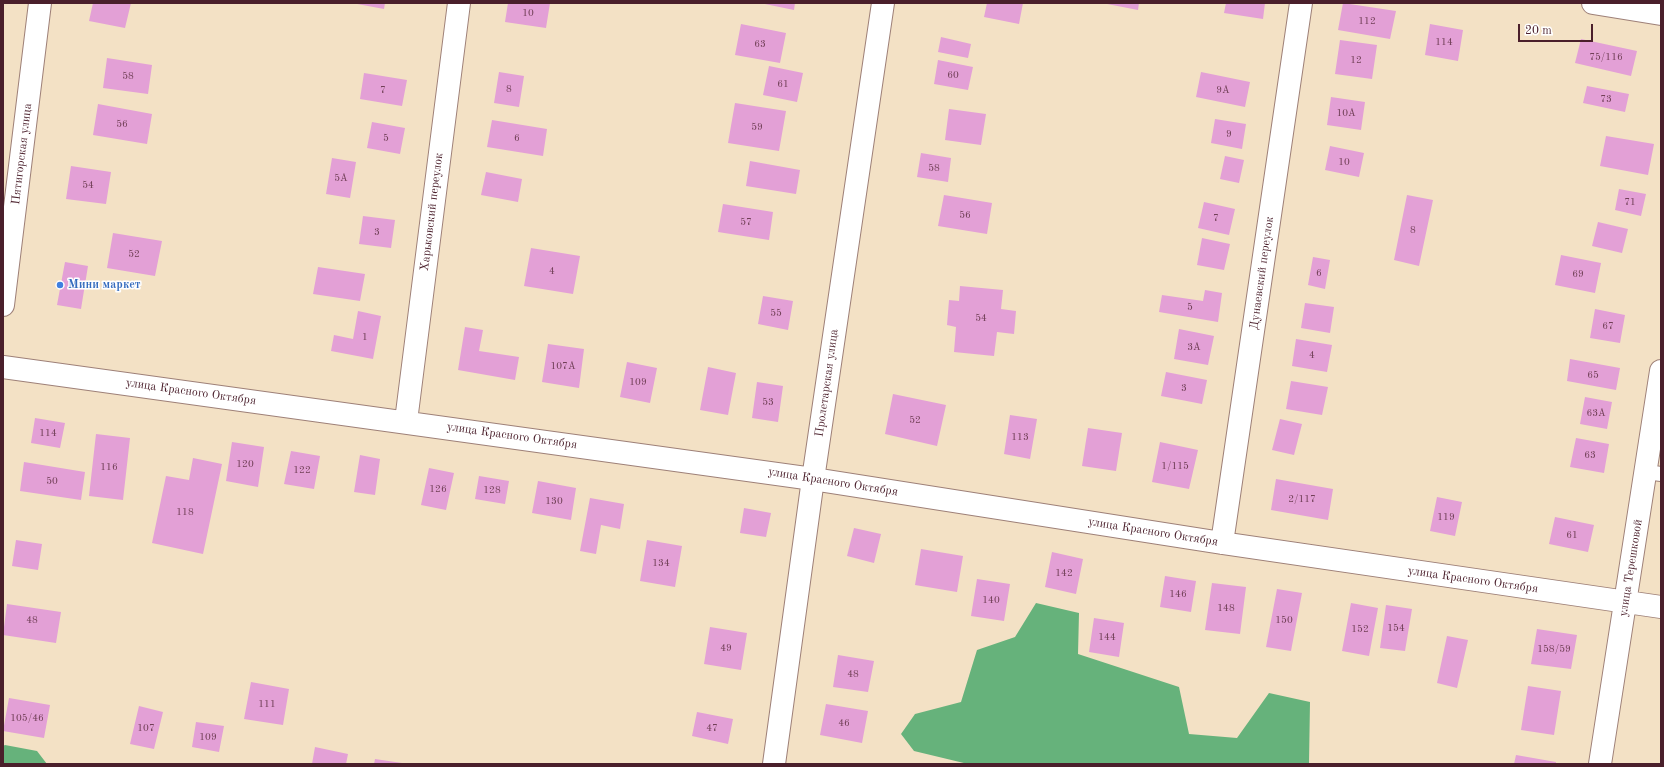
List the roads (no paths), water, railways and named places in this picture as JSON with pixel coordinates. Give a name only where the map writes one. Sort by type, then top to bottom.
[{"type":"street","name":"Пятигорская улица","points":[[3,305],[40,3]]},
{"type":"street","name":"Харьковский переулок","points":[[406,421],[459,3]]},
{"type":"street","name":"Пролетарская улица","points":[[774,764],[813,478],[883,3]]},
{"type":"street","name":"Дунаевский переулок","points":[[1222,544],[1301,3]]},
{"type":"street","points":[[1593,3],[1661,14]]},
{"type":"street","name":"улица Красного Октября","points":[[3,367],[406,421],[813,478],[1222,544],[1661,607]]},
{"type":"street","name":"улица Терешковой","points":[[1600,764],[1626,602],[1653,473],[1661,371]]},
{"type":"place","name":"Мини маркет","points":[[60,285]]}]
